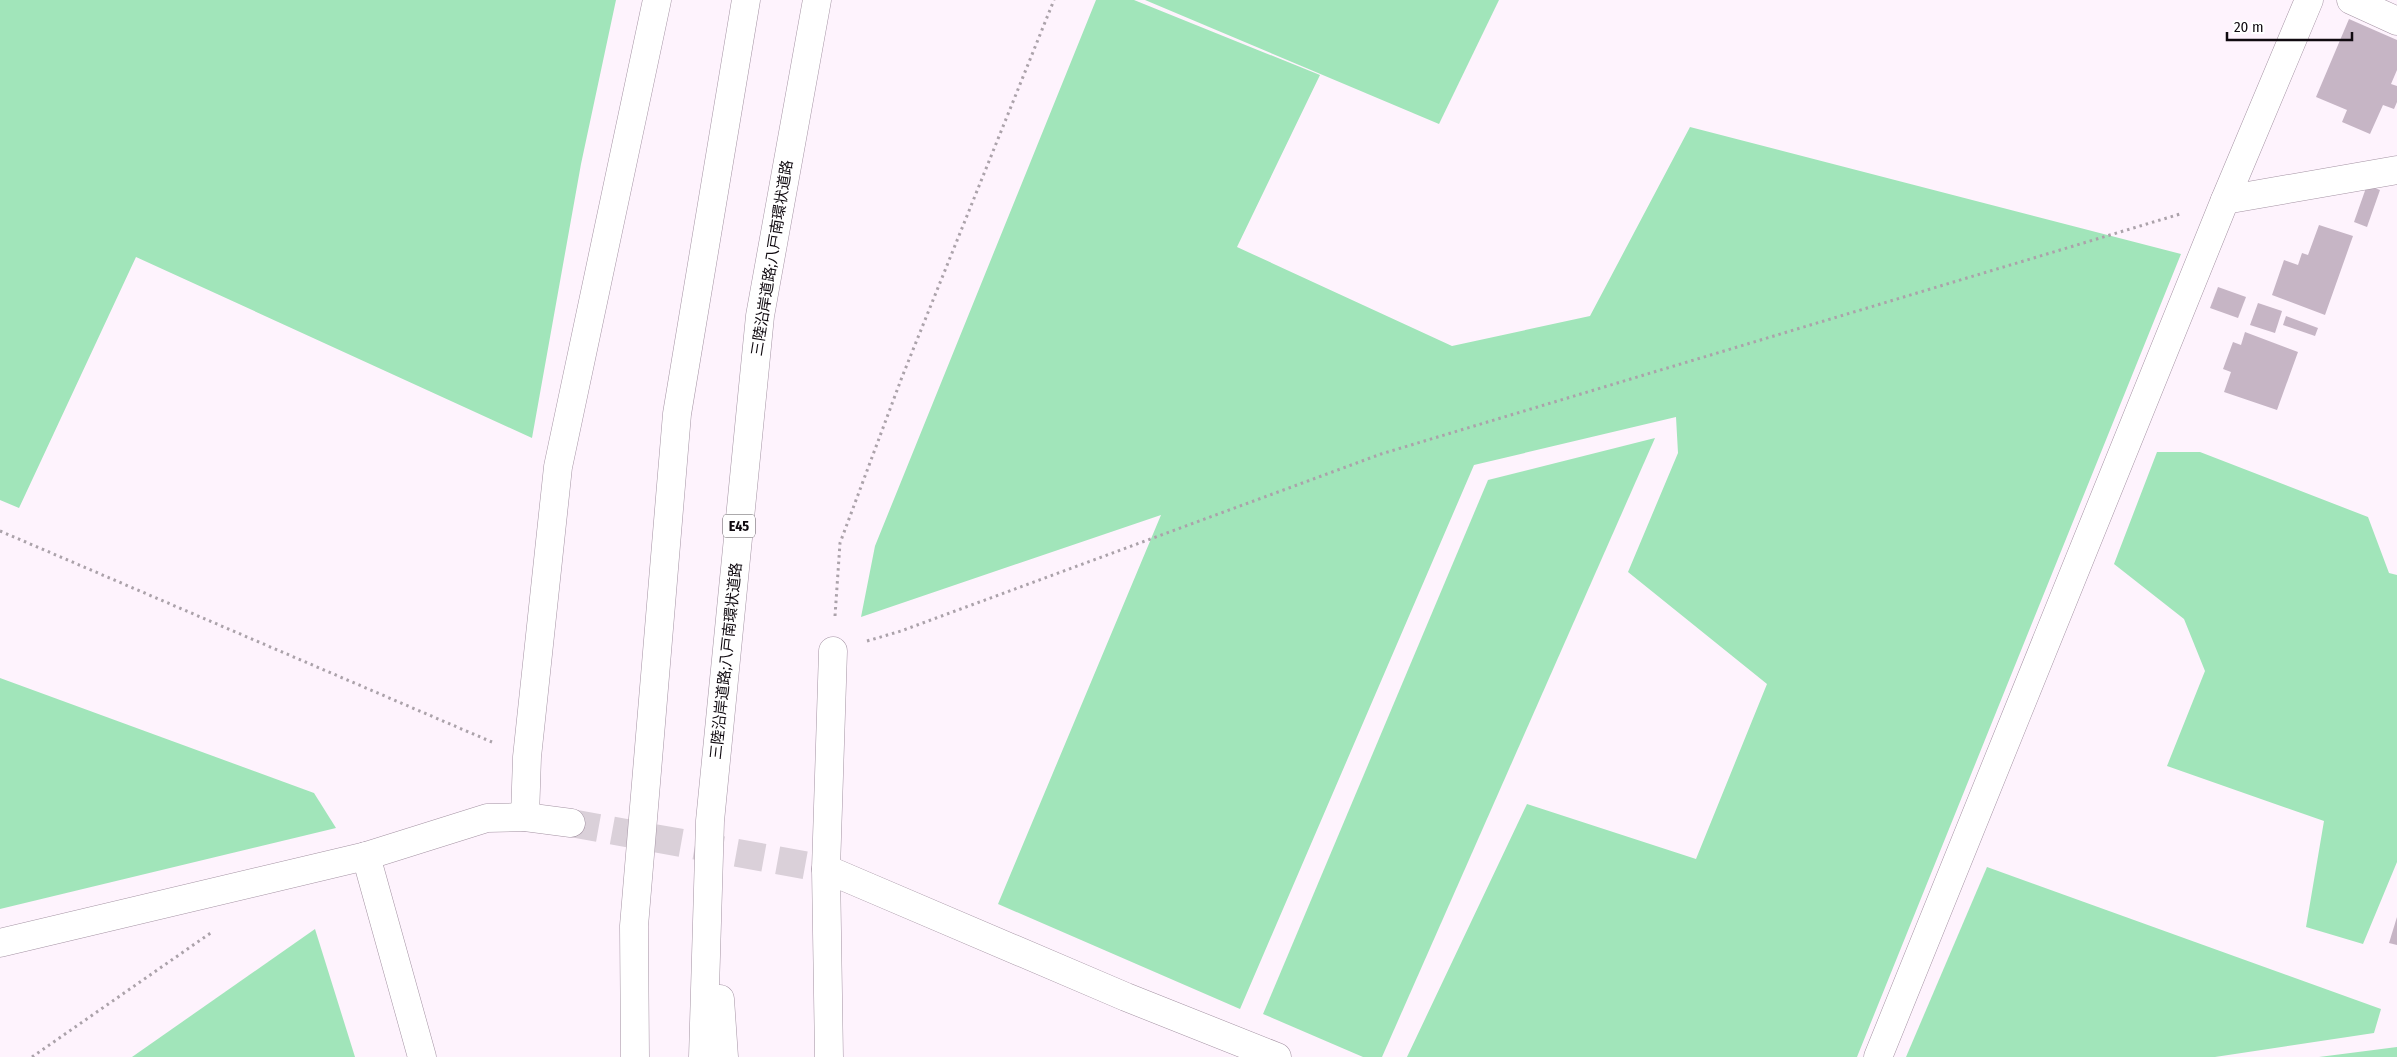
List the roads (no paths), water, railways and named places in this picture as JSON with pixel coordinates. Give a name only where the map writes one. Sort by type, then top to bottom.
[{"type":"main road","points":[[525,817],[527,757],[558,467],[657,0]]},
{"type":"main road","points":[[635,1057],[634,926],[677,414],[746,0]]},
{"type":"main road","name":"三陸沿岸道路;八戸南環状道路","points":[[703,1057],[710,821],[760,316],[817,0]]},
{"type":"main road","points":[[1878,1057],[2225,200],[2309,0]]},
{"type":"main road","points":[[2351,0],[2397,21]]},
{"type":"main road","points":[[2225,200],[2397,170]]},
{"type":"main road","points":[[829,1057],[826,869],[833,651]]},
{"type":"main road","points":[[0,943],[366,856],[487,818],[525,817],[571,823]]},
{"type":"main road","points":[[710,821],[724,1057]]},
{"type":"main road","points":[[366,856],[422,1057]]},
{"type":"main road","points":[[826,869],[1126,997],[1277,1057]]},
{"type":"tunnel","points":[[571,823],[826,869]]}]
